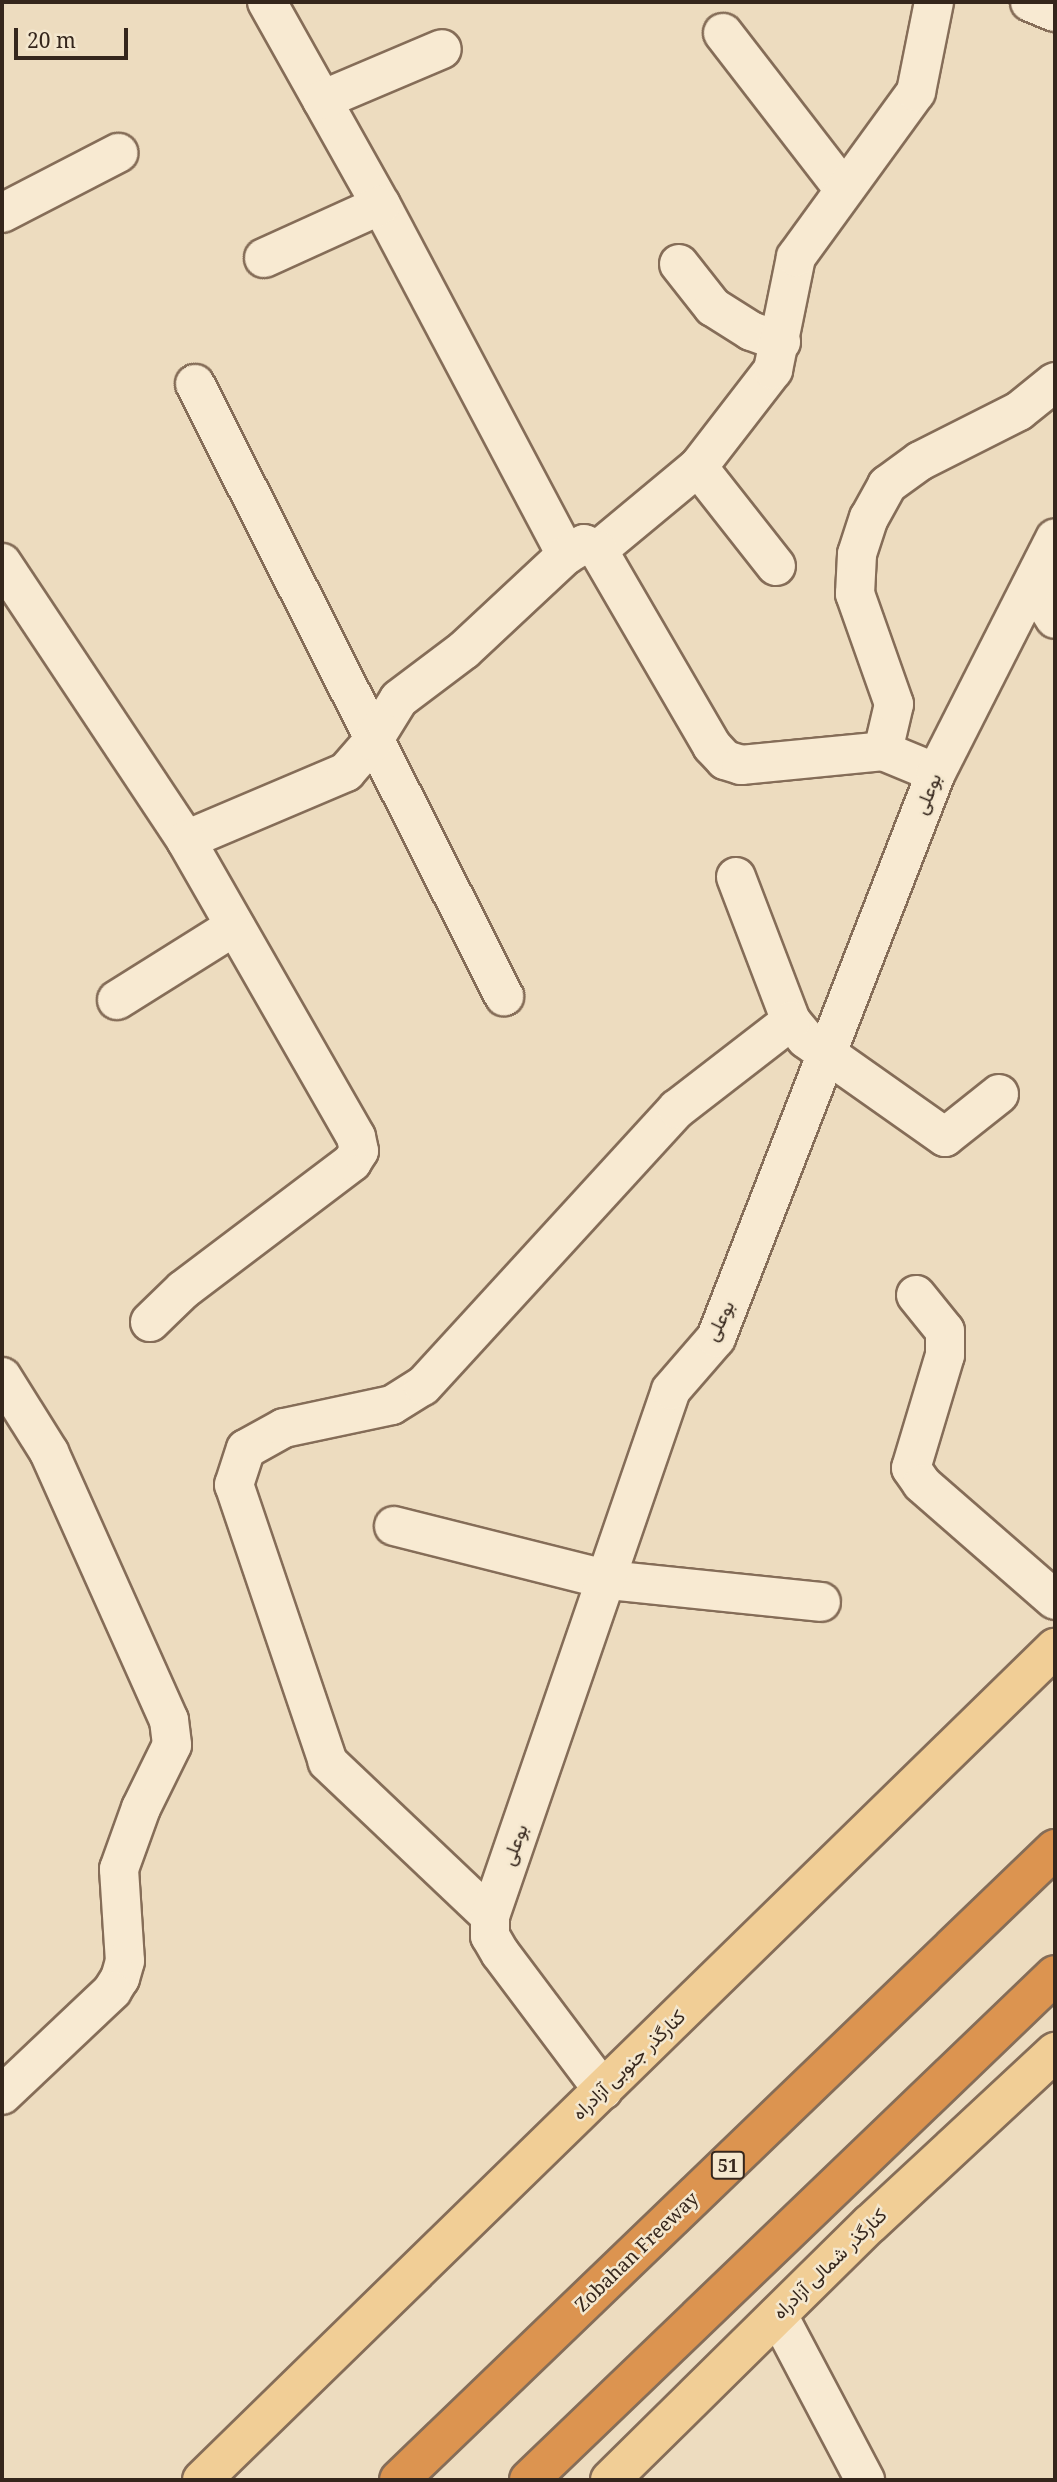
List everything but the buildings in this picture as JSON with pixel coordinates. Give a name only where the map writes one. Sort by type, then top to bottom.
[{"type":"highway","name":"Zobahan Freeway","points":[[399,2480],[1055,1849]]},
{"type":"highway","points":[[529,2480],[1055,1975]]},
{"type":"main road","name":"کنارگذر جنوبی آزادراه","points":[[202,2480],[1055,1648]]},
{"type":"main road","name":"کنارگذر شمالی آزادراه","points":[[610,2480],[778,2315],[1055,2052]]},
{"type":"street","points":[[267,2],[582,553],[712,746],[725,760],[741,765],[883,751],[936,773]]},
{"type":"street","points":[[186,840],[345,772],[373,741],[399,699],[464,650],[582,553],[698,467],[773,370],[781,342],[787,287],[796,257],[842,188],[915,92],[934,2]]},
{"type":"street","points":[[1030,2],[1055,12]]},
{"type":"street","points":[[723,33],[842,188]]},
{"type":"street","points":[[322,100],[442,49]]},
{"type":"street","points":[[2,213],[118,153]]},
{"type":"street","points":[[264,258],[381,205]]},
{"type":"street","points":[[679,264],[713,307],[751,331],[781,342]]},
{"type":"street","points":[[883,751],[894,704],[855,594],[857,554],[869,518],[887,485],[1018,411],[1055,382]]},
{"type":"street","points":[[195,384],[504,996]]},
{"type":"street","points":[[698,467],[776,566]]},
{"type":"street","name":"بوعلی","points":[[490,1916],[609,1580],[671,1390],[716,1338],[936,773],[1055,538]]},
{"type":"street","points":[[2,564],[186,840],[356,1137],[359,1151],[352,1162],[183,1290],[150,1322]]},
{"type":"street","points":[[1033,584],[1055,620]]},
{"type":"street","points":[[736,877],[791,1021],[828,1054],[945,1137],[999,1094]]},
{"type":"street","points":[[117,1000],[235,926]]},
{"type":"street","points":[[603,2090],[499,1953],[491,1936],[490,1916],[328,1762],[234,1485],[246,1449],[284,1428],[392,1405],[424,1386],[677,1109],[791,1021]]},
{"type":"street","points":[[916,1295],[945,1331],[945,1355],[911,1468],[922,1484],[1055,1600]]},
{"type":"street","points":[[2,1377],[49,1452],[169,1720],[172,1745],[141,1808],[118,1869],[125,1961],[120,1978],[112,1991],[2,2095]]},
{"type":"street","points":[[394,1527],[609,1580],[821,1602]]},
{"type":"street","points":[[778,2315],[865,2480]]}]
